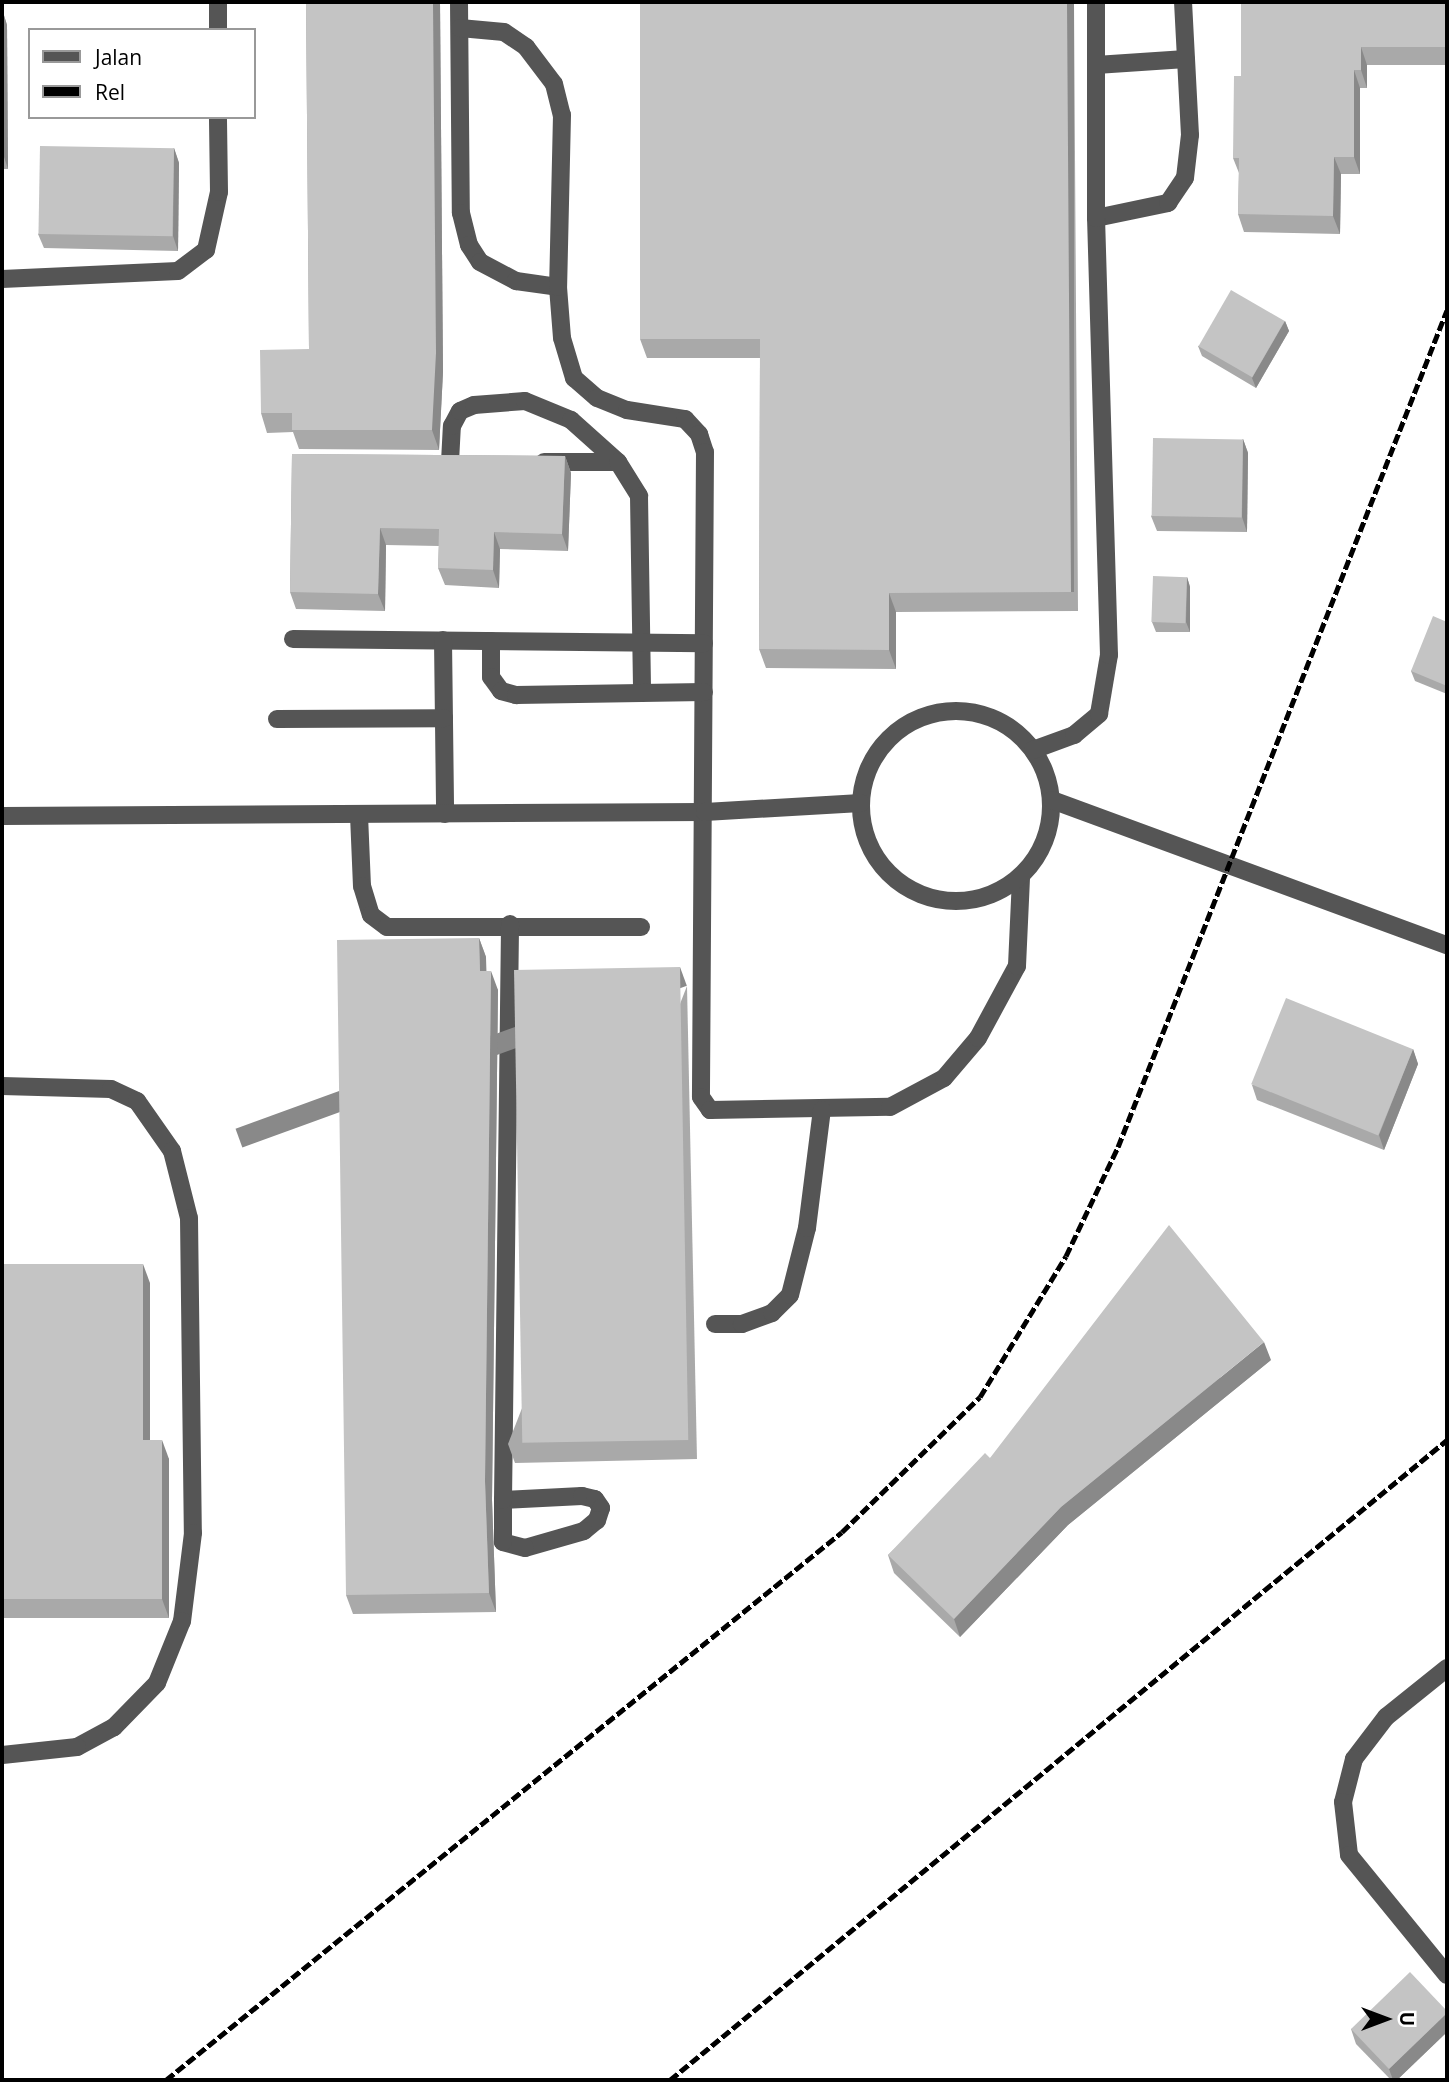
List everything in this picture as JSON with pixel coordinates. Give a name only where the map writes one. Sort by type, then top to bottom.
[{"type":"lane","points":[[218,2],[218,28]]},
{"type":"lane","points":[[460,2],[461,213],[469,245],[480,262],[516,281],[558,287]]},
{"type":"lane","points":[[1034,750],[1074,735],[1099,714],[1109,655],[1096,218],[1096,2]]},
{"type":"lane","points":[[1096,218],[1168,203],[1185,178],[1190,135],[1183,2]]},
{"type":"lane","points":[[460,27],[504,32],[526,47],[554,84],[562,115],[558,287],[562,338],[573,377],[597,398],[627,410],[685,419],[699,433],[705,464],[705,811],[701,1097],[710,1110],[724,1113],[890,1107],[944,1077],[978,1038],[1017,965],[1021,877]]},
{"type":"lane","points":[[1096,65],[1186,59]]},
{"type":"lane","points":[[2,279],[178,271],[206,250],[219,192],[218,119]]},
{"type":"lane","points":[[450,462],[452,426],[460,411],[474,404],[525,401],[572,420],[618,462],[639,496],[642,693]]},
{"type":"lane","points":[[520,462],[618,462]]},
{"type":"lane","points":[[293,639],[704,642]]},
{"type":"lane","points":[[443,640],[445,814]]},
{"type":"lane","points":[[491,641],[491,677],[501,691],[516,695],[704,692]]},
{"type":"lane","points":[[958,710],[987,716],[1013,729],[1034,750],[1052,800],[1047,834],[1021,877],[994,894],[963,902],[932,899],[912,890],[880,863],[865,835],[861,803],[867,774],[881,748],[902,727],[928,715],[958,710]]},
{"type":"lane","points":[[277,719],[444,718]]},
{"type":"lane","points":[[1052,800],[1447,945]]},
{"type":"lane","points":[[2,816],[705,811],[861,803]]},
{"type":"lane","points":[[359,815],[362,886],[370,915],[387,927],[510,924],[641,927]]},
{"type":"lane","points":[[503,1500],[582,1496],[595,1499],[601,1508],[597,1520],[584,1531],[525,1548],[511,1547],[503,1542],[503,1500],[510,924]]},
{"type":"lane","points":[[2,1086],[111,1089],[137,1101],[172,1151],[189,1218],[193,1533],[182,1622],[157,1683],[114,1727],[77,1748],[2,1755]]},
{"type":"lane","points":[[715,1324],[742,1324],[772,1314],[790,1295],[807,1228],[822,1110]]},
{"type":"lane","points":[[1447,1668],[1386,1717],[1354,1759],[1343,1802],[1349,1855],[1447,1975]]},
{"type":"building","points":[[306,2],[433,2],[436,353],[432,430],[292,430],[292,413],[261,413],[260,350],[309,349]]},
{"type":"building","points":[[640,2],[1067,2],[1071,592],[889,593],[889,650],[759,649],[760,339],[640,339]]},
{"type":"building","points":[[1241,2],[1447,2],[1447,47],[1361,47],[1361,70],[1354,70],[1354,157],[1334,157],[1333,216],[1238,214],[1239,158],[1233,158],[1234,76],[1241,76]]},
{"type":"building","points":[[40,146],[174,148],[172,236],[38,234]]},
{"type":"building","points":[[1231,290],[1285,321],[1252,377],[1198,346]]},
{"type":"building","points":[[1153,438],[1243,440],[1242,518],[1152,516]]},
{"type":"building","points":[[292,454],[565,456],[562,534],[494,532],[493,570],[438,568],[439,529],[380,528],[378,594],[290,592]]},
{"type":"building","points":[[1153,576],[1187,577],[1185,623],[1151,622]]},
{"type":"building","points":[[1433,616],[1447,622],[1447,686],[1411,671]]},
{"type":"building","points":[[479,938],[480,971],[491,971],[485,1481],[489,1593],[346,1595],[337,940]]},
{"type":"building","points":[[680,967],[688,1440],[522,1443],[514,970]]},
{"type":"building","points":[[1286,998],[1413,1049],[1378,1136],[1251,1084]]},
{"type":"building","points":[[1169,1225],[1264,1342],[1061,1507],[954,1619],[888,1555],[985,1453],[990,1458]]},
{"type":"building","points":[[2,1264],[143,1264],[143,1440],[162,1440],[162,1599],[2,1599]]},
{"type":"building","points":[[1410,1972],[1447,2013],[1389,2069],[1351,2029]]},
{"type":"railway","points":[[166,2080],[842,1532],[980,1397],[1066,1256],[1118,1147],[1447,310]]},
{"type":"railway","points":[[670,2080],[1447,1440]]}]
